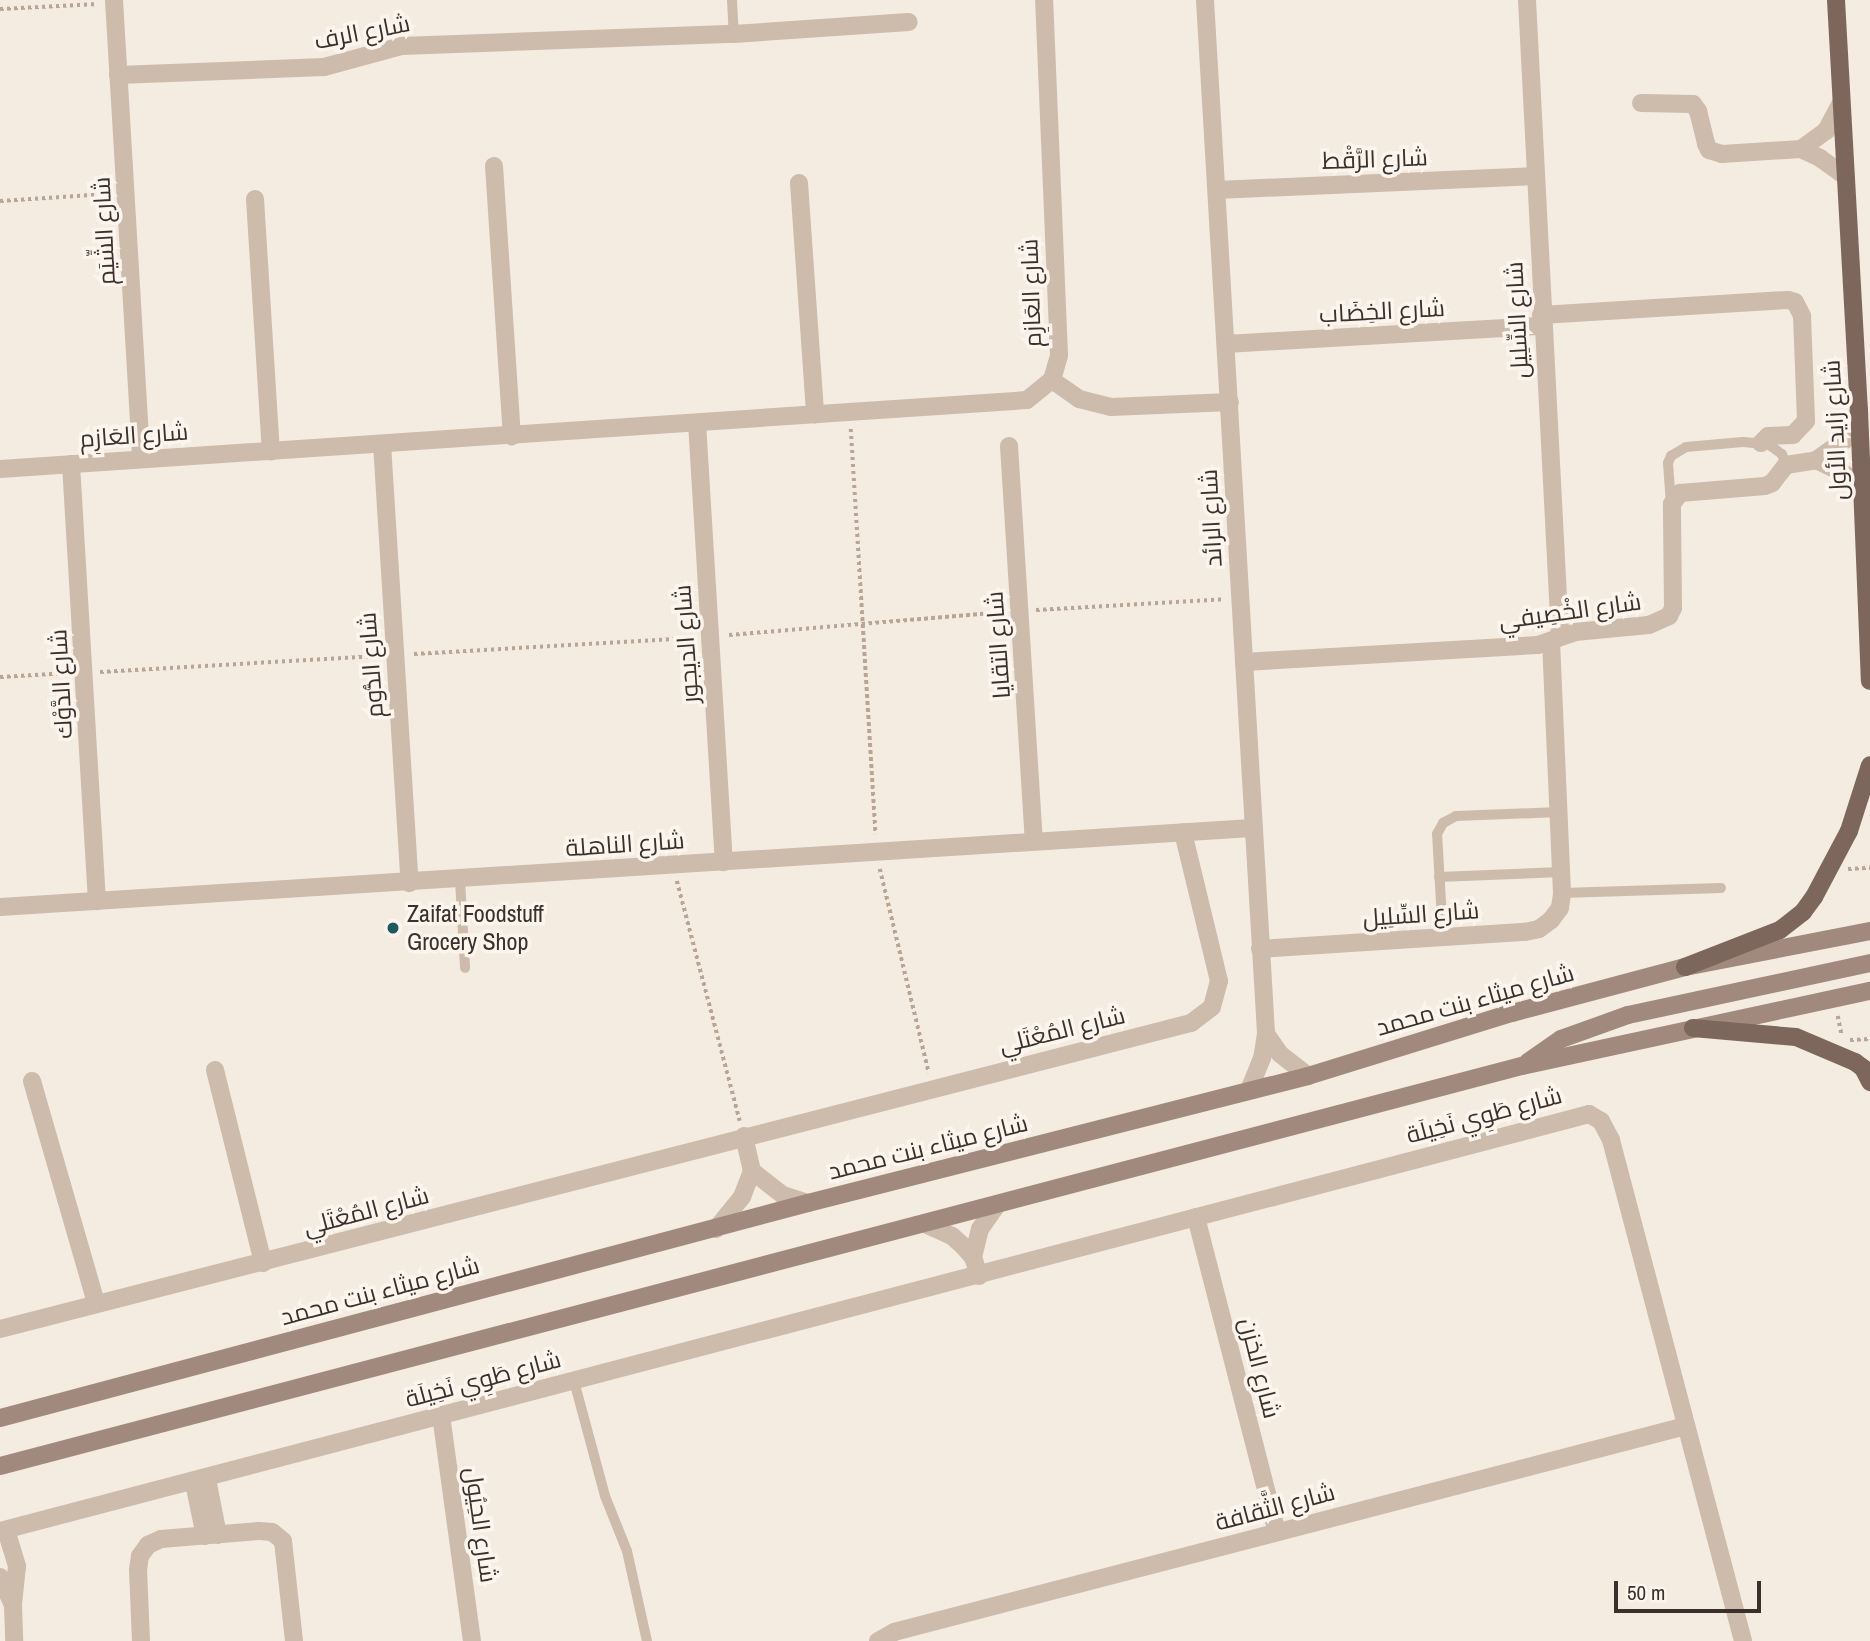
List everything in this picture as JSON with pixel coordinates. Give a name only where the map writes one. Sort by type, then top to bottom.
[{"type":"main road","name":"شارع زايد الأول","points":[[1836,0],[1859,410],[1870,681]]},
{"type":"main road","points":[[1685,967],[1780,930],[1803,912],[1814,897],[1849,831],[1870,765]]},
{"type":"main road","name":"شارع ميثاء بنت محمد","points":[[0,1418],[808,1203],[1308,1076],[1513,1013],[1685,967],[1870,931]]},
{"type":"main road","points":[[1522,1066],[1561,1039],[1604,1022],[1829,969],[1870,963]]},
{"type":"main road","points":[[0,1466],[1522,1066],[1870,991]]},
{"type":"main road","points":[[1693,1028],[1796,1037],[1855,1062],[1863,1068],[1870,1082]]},
{"type":"street","name":"شارع العَازِم","points":[[0,469],[816,414],[1016,404],[1037,395],[1052,380],[1059,355],[1044,0]]},
{"type":"street","name":"شارع الرائد","points":[[1205,0],[1266,1034],[1262,1058],[1249,1091]]},
{"type":"street","name":"شارع السِّلِيل","points":[[1260,949],[1539,929],[1551,920],[1560,908],[1562,872],[1555,639],[1527,0]]},
{"type":"street","name":"شارع الشِّيَم","points":[[114,2],[141,458]]},
{"type":"street","name":"شارع الرف","points":[[118,75],[324,66],[402,46],[734,34],[909,22]]},
{"type":"street","points":[[1641,103],[1688,103],[1696,106],[1706,144],[1714,153],[1801,149],[1846,177]]},
{"type":"street","points":[[1801,149],[1826,131],[1841,103]]},
{"type":"street","points":[[494,166],[512,436]]},
{"type":"street","name":"شارع الرَّقْط","points":[[1217,190],[1535,176]]},
{"type":"street","points":[[799,183],[816,414]]},
{"type":"street","points":[[255,199],[271,451]]},
{"type":"street","name":"شارع الخِضَاب","points":[[1226,344],[1795,302],[1802,316],[1806,421],[1793,435],[1768,436],[1761,443]]},
{"type":"street","points":[[1052,380],[1079,398],[1111,407],[1230,402]]},
{"type":"street","points":[[1672,512],[1675,496],[1687,490],[1765,486],[1772,483],[1786,465],[1816,460],[1845,440],[1859,410]]},
{"type":"street","name":"شارع الديجور","points":[[697,423],[724,862]]},
{"type":"street","name":"شارع الدُّوم","points":[[382,444],[410,883]]},
{"type":"street","name":"شارع التقايا","points":[[1009,446],[1034,841]]},
{"type":"street","points":[[1816,460],[1836,468],[1862,488]]},
{"type":"street","name":"شارع الدَّوْك","points":[[71,464],[86,672],[97,901]]},
{"type":"street","name":"شارع الخْصِيفي","points":[[1244,662],[1538,645],[1575,632],[1649,625],[1669,616],[1675,593],[1672,512]]},
{"type":"street","name":"شارع الناهلة","points":[[0,907],[1252,828]]},
{"type":"street","name":"شارع المُعْتَلي","points":[[0,1329],[1191,1023],[1203,1017],[1217,995],[1219,981],[1183,832]]},
{"type":"street","points":[[1266,1034],[1280,1054],[1308,1076]]},
{"type":"street","points":[[215,1070],[263,1263]]},
{"type":"street","points":[[32,1081],[96,1303]]},
{"type":"street","name":"شارع طَوِي نَخِيلَة","points":[[3,1530],[201,1481],[441,1415],[979,1276],[1582,1114],[1596,1116],[1611,1139],[1743,1641]]},
{"type":"street","points":[[716,1229],[742,1197],[752,1171],[744,1136]]},
{"type":"street","points":[[752,1171],[783,1195],[808,1203]]},
{"type":"street","points":[[973,1257],[980,1229],[997,1205]]},
{"type":"street","name":"شارع الخزن","points":[[1196,1217],[1277,1532]]},
{"type":"street","points":[[925,1224],[952,1236],[973,1257],[979,1276]]},
{"type":"street","name":"شارع الحِيُول","points":[[441,1415],[472,1641]]},
{"type":"street","name":"شارع الثَّقافة","points":[[878,1641],[894,1632],[1686,1426]]},
{"type":"street","points":[[201,1481],[212,1535]]},
{"type":"street","points":[[3,1530],[17,1566],[13,1605],[14,1641]]},
{"type":"street","points":[[141,1641],[140,1556],[148,1545],[161,1539],[272,1532],[283,1541],[294,1641]]},
{"type":"street","points":[[0,1577],[13,1605]]},
{"type":"lane","points":[[732,0],[734,34]]},
{"type":"lane","points":[[1672,512],[1667,472],[1671,456],[1678,450],[1694,446],[1761,443],[1778,449],[1786,465]]},
{"type":"lane","points":[[1443,937],[1437,834],[1447,820],[1456,816],[1559,812]]},
{"type":"lane","points":[[1439,877],[1562,872]]},
{"type":"lane","points":[[460,880],[465,968]]},
{"type":"lane","points":[[1562,893],[1721,888]]},
{"type":"lane","points":[[574,1381],[605,1496],[627,1551],[647,1641]]},
{"type":"path","points":[[0,9],[114,2]]},
{"type":"path","points":[[0,201],[127,193]]},
{"type":"path","points":[[850,413],[877,852],[880,874],[933,1088]]},
{"type":"path","points":[[0,677],[711,637],[1020,611],[1240,598]]},
{"type":"path","points":[[673,866],[744,1136]]},
{"type":"place","name":"Zaifat Foodstuff Grocery Shop","points":[[393,928]]}]
